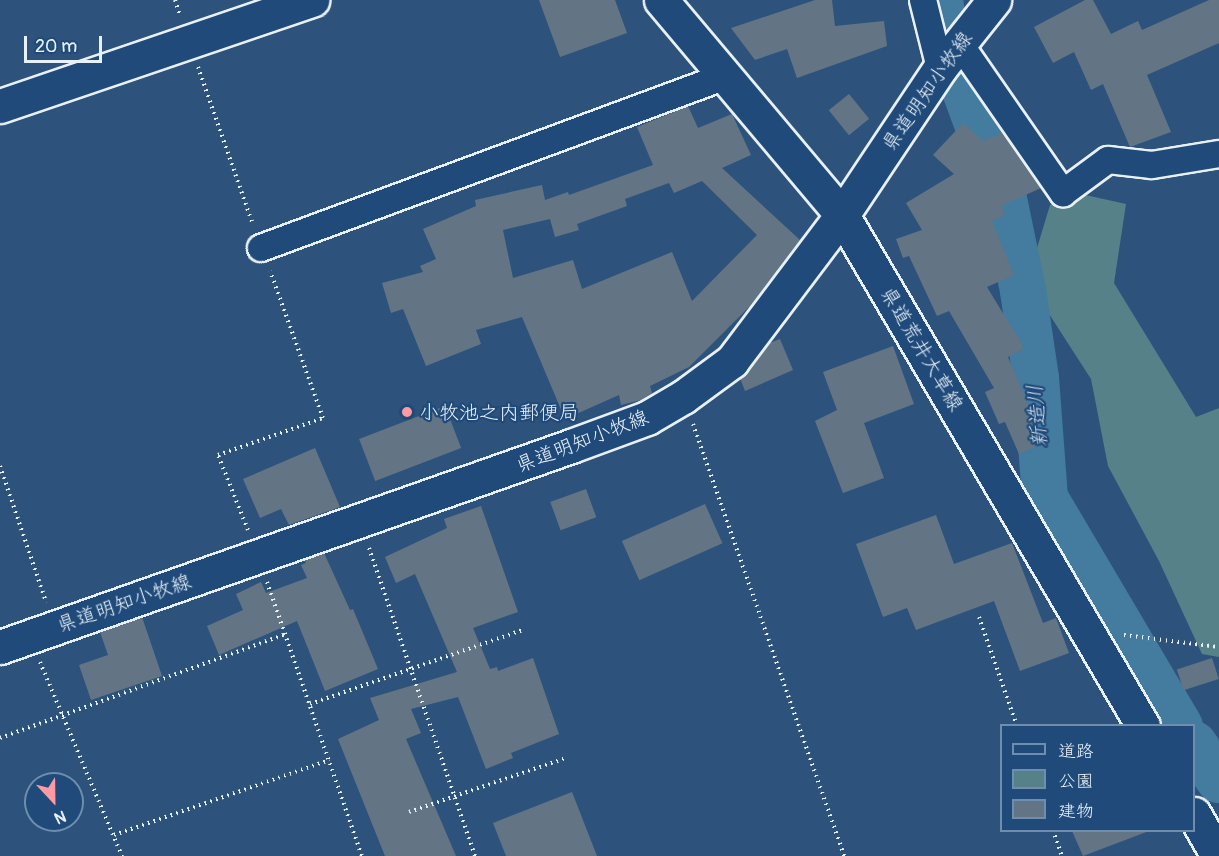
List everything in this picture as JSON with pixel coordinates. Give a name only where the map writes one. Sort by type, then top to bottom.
[{"type":"main road","points":[[0,106],[312,0]]},
{"type":"main road","name":"県道荒井大草線","points":[[661,0],[842,215],[1097,641],[1142,724]]},
{"type":"main road","name":"県道明知小牧線","points":[[28,637],[647,418],[683,397],[732,361],[842,215],[950,55],[994,0]]},
{"type":"main road","points":[[1195,816],[1218,856]]},
{"type":"street","points":[[923,0],[950,55],[1063,193],[1108,160],[1152,165],[1219,154]]},
{"type":"street","points":[[261,248],[726,76]]},
{"type":"path","points":[[189,42],[322,418],[218,455],[258,556],[362,856]]},
{"type":"path","points":[[683,397],[844,856]]},
{"type":"path","points":[[0,466],[28,637],[122,856]]},
{"type":"path","points":[[360,521],[474,856]]},
{"type":"path","points":[[979,617],[1016,724]]},
{"type":"path","points":[[310,704],[409,667],[522,630]]},
{"type":"path","points":[[0,738],[286,634]]},
{"type":"path","points":[[1097,641],[1112,635],[1142,635],[1219,647]]},
{"type":"path","points":[[409,812],[566,758]]},
{"type":"path","points":[[114,836],[329,760]]},
{"type":"path","points":[[1053,832],[1062,856]]},
{"type":"green space","points":[[1081,194],[1126,204],[1114,283],[1196,417],[1219,408],[1219,657],[1202,654],[1159,561],[1108,466],[1091,379],[1042,303],[1037,248],[1050,205]]},
{"type":"building","points":[[539,0],[615,0],[627,33],[560,57]]},
{"type":"building","points":[[815,0],[832,0],[835,26],[884,21],[887,46],[797,78],[787,49],[755,60],[731,28]]},
{"type":"building","points":[[1085,0],[1093,0],[1111,34],[1138,21],[1142,30],[1209,0],[1219,0],[1219,43],[1147,75],[1171,132],[1130,147],[1103,84],[1091,90],[1074,52],[1053,63],[1034,27]]},
{"type":"building","points":[[849,94],[869,119],[849,135],[829,110]]},
{"type":"building","points":[[688,106],[698,128],[732,114],[751,155],[722,168],[800,240],[751,305],[689,367],[650,386],[652,393],[641,400],[621,405],[619,395],[565,419],[522,317],[476,330],[481,344],[426,366],[403,309],[391,313],[382,283],[423,272],[420,266],[436,259],[423,229],[476,206],[475,200],[542,185],[545,200],[568,192],[569,195],[653,165],[637,127]],"holes":[[[702,181],[757,235],[692,301],[672,252],[582,289],[573,260],[513,278],[503,230],[550,219],[555,237],[579,230],[577,224],[627,206],[625,199],[669,183],[674,193]]]},
{"type":"building","points":[[963,123],[983,141],[1003,133],[1041,188],[1001,206],[1005,215],[992,221],[1014,275],[987,287],[1024,348],[1008,357],[1044,443],[1019,454],[1005,422],[999,424],[985,392],[994,388],[949,311],[937,316],[909,256],[903,258],[896,239],[922,230],[906,203],[954,174],[933,155]]},
{"type":"building","points":[[780,339],[793,370],[745,391],[740,378],[769,343]]},
{"type":"building","points":[[893,346],[914,404],[864,423],[884,478],[843,493],[815,421],[837,410],[823,372]]},
{"type":"building","points":[[445,406],[461,448],[375,481],[359,439]]},
{"type":"building","points":[[315,448],[340,507],[289,525],[281,509],[260,518],[243,479]]},
{"type":"building","points":[[586,489],[596,517],[561,530],[550,502]]},
{"type":"building","points":[[705,504],[722,543],[639,580],[622,541]]},
{"type":"building","points":[[481,506],[518,612],[473,628],[490,669],[497,667],[498,671],[533,658],[559,734],[511,753],[513,758],[486,769],[458,697],[411,709],[421,733],[406,739],[456,856],[385,856],[338,739],[379,720],[370,698],[457,672],[415,574],[396,583],[385,557],[447,528],[444,519]]},
{"type":"building","points":[[936,515],[954,564],[1012,543],[1043,623],[1056,618],[1069,653],[1020,671],[994,601],[916,630],[907,608],[883,617],[856,544]]},
{"type":"building","points":[[324,553],[350,610],[353,609],[378,669],[325,691],[297,621],[219,655],[207,626],[243,610],[236,594],[261,582],[266,593],[307,578],[301,565],[306,563],[304,560]]},
{"type":"building","points":[[142,617],[162,676],[91,700],[79,665],[108,655],[100,632]]},
{"type":"building","points":[[1212,658],[1219,679],[1184,690],[1177,669]]},
{"type":"building","points":[[572,792],[597,856],[506,856],[493,823]]},
{"type":"building","points":[[1072,832],[1146,832],[1083,856]]},
{"type":"waterway","name":"新造川","points":[[940,0],[943,20]]},
{"type":"waterway","name":"新造川","points":[[961,80],[1003,194],[1023,291],[1036,378],[1045,498],[1179,724]]},
{"type":"waterway","name":"新造川","points":[[1195,745],[1219,780]]},
{"type":"place","name":"小牧池之内郵便局","points":[[407,412]]}]
